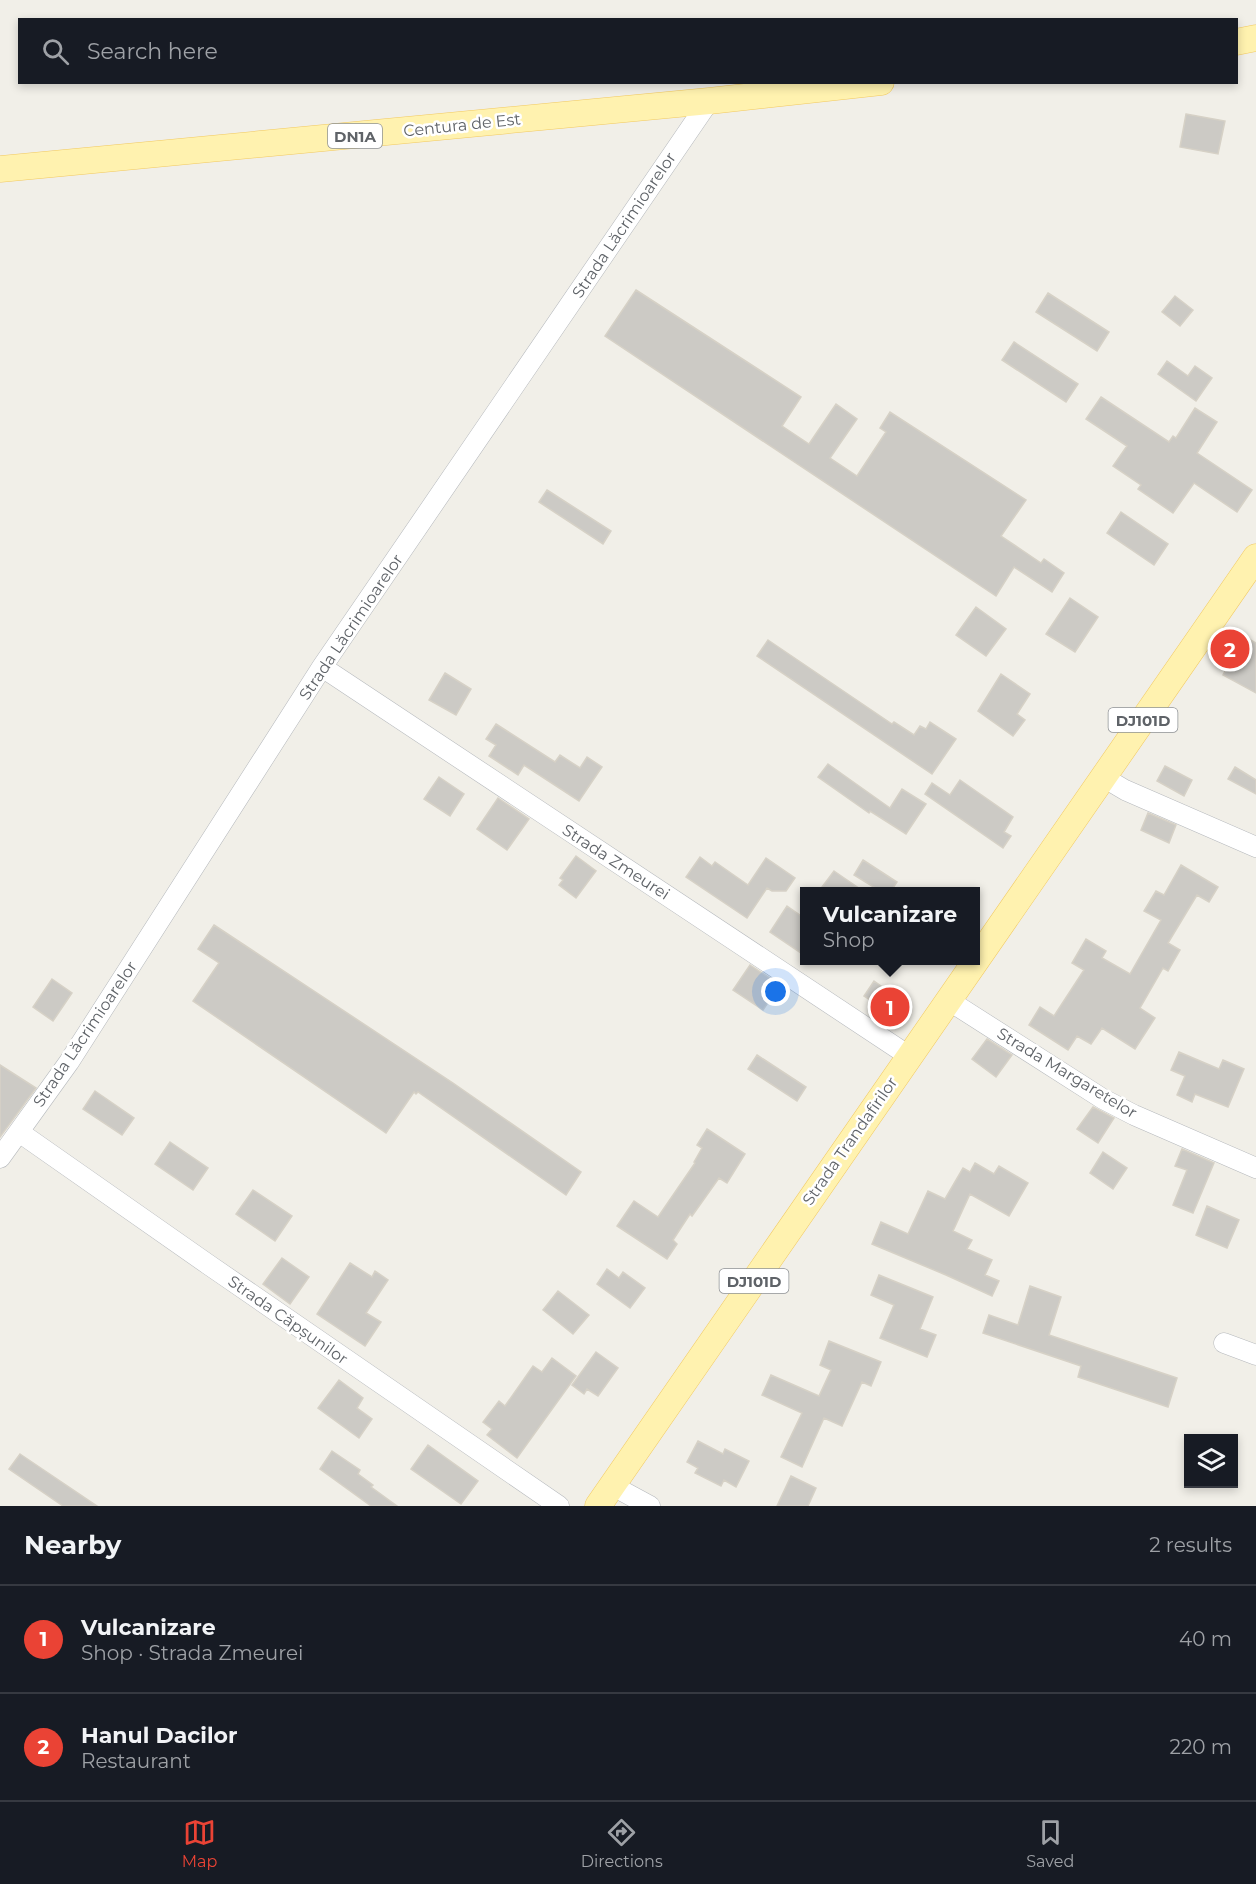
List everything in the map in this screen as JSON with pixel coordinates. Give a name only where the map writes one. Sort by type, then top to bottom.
[{"type":"main road","points":[[1238,42],[1256,38]]},
{"type":"main road","name":"DN1A","points":[[709,101],[863,84]]},
{"type":"main road","name":"Centura de Est","points":[[0,170],[709,101]]},
{"type":"main road","name":"DJ101D","points":[[1103,777],[1256,557]]},
{"type":"main road","name":"Strada Trandafirilor","points":[[980,954],[1103,777]]},
{"type":"main road","name":"Strada Trandafirilor","points":[[605,1496],[972,965]]},
{"type":"street","name":"Strada Lăcrimioarelor","points":[[0,1158],[69,1062],[322,668],[709,101]]},
{"type":"street","name":"Strada Zmeurei","points":[[322,668],[909,1056]]},
{"type":"street","points":[[1103,777],[1125,790],[1256,847]]},
{"type":"street","name":"Strada Margaretelor","points":[[948,1000],[1103,1099],[1134,1115],[1256,1168]]},
{"type":"street","name":"Strada Căpșunilor","points":[[19,1132],[559,1506]]},
{"type":"street","points":[[1224,1343],[1256,1355]]},
{"type":"street","points":[[605,1496],[650,1506]]},
{"type":"building","points":[[1186,114],[1225,121],[1218,154],[1180,147]]},
{"type":"building","points":[[636,290],[801,397],[782,426],[809,444],[836,404],[857,419],[830,458],[857,476],[886,432],[880,428],[890,412],[1026,500],[1001,536],[1041,563],[1044,559],[1064,573],[1052,592],[1014,567],[996,596],[605,336]]},
{"type":"building","points":[[1048,293],[1109,332],[1097,351],[1036,312]]},
{"type":"building","points":[[1175,296],[1193,310],[1180,326],[1162,312]]},
{"type":"building","points":[[1014,342],[1078,384],[1066,402],[1002,360]]},
{"type":"building","points":[[1167,361],[1188,376],[1195,366],[1212,378],[1196,401],[1158,374]]},
{"type":"building","points":[[1101,397],[1169,442],[1173,436],[1176,438],[1195,408],[1217,422],[1197,453],[1252,490],[1237,512],[1194,483],[1173,513],[1138,489],[1141,485],[1113,466],[1127,446],[1086,419]]},
{"type":"building","points":[[547,490],[611,531],[603,544],[539,502]]},
{"type":"building","points":[[1121,512],[1168,544],[1154,565],[1107,533]]},
{"type":"building","points":[[1070,598],[1098,617],[1075,652],[1046,634]]},
{"type":"building","points":[[976,607],[1006,629],[986,656],[956,635]]},
{"type":"building","points":[[1244,636],[1256,643],[1256,693],[1223,675]]},
{"type":"building","points":[[768,640],[892,724],[894,722],[914,735],[920,726],[926,729],[930,722],[956,739],[932,774],[757,656]]},
{"type":"building","points":[[445,673],[471,689],[456,715],[429,700]]},
{"type":"building","points":[[1001,674],[1030,694],[1017,714],[1025,720],[1013,736],[978,711]]},
{"type":"building","points":[[496,724],[555,762],[560,755],[580,768],[587,757],[602,767],[579,801],[524,765],[518,775],[489,756],[496,745],[486,739]]},
{"type":"building","points":[[828,764],[890,808],[902,789],[926,804],[906,834],[870,811],[869,813],[818,777]]},
{"type":"building","points":[[1165,766],[1192,780],[1184,796],[1157,781]]},
{"type":"building","points":[[1235,767],[1256,780],[1256,794],[1228,779]]},
{"type":"building","points":[[439,777],[464,794],[450,816],[424,799]]},
{"type":"building","points":[[960,780],[1013,817],[1004,832],[1011,836],[1003,848],[925,794],[932,783],[950,795]]},
{"type":"building","points":[[498,798],[529,819],[507,850],[477,829]]},
{"type":"building","points":[[1148,813],[1176,825],[1169,843],[1141,830]]},
{"type":"building","points":[[576,856],[596,871],[576,898],[559,885],[563,880],[560,878]]},
{"type":"building","points":[[700,857],[712,866],[715,862],[748,885],[766,858],[795,878],[786,891],[772,891],[767,888],[747,918],[686,877]]},
{"type":"building","points":[[863,860],[897,882],[894,887],[874,887],[854,875]]},
{"type":"building","points":[[1181,865],[1218,887],[1209,902],[1197,895],[1168,943],[1180,950],[1168,971],[1163,968],[1140,1008],[1155,1018],[1135,1049],[1102,1028],[1091,1044],[1077,1036],[1068,1050],[1029,1025],[1040,1007],[1054,1016],[1084,970],[1072,963],[1086,939],[1106,951],[1102,958],[1130,974],[1161,920],[1144,911],[1156,891],[1164,895]]},
{"type":"building","points":[[834,871],[857,887],[822,887]]},
{"type":"building","points":[[787,906],[800,915],[800,952],[770,932]]},
{"type":"building","points":[[214,925],[453,1083],[581,1172],[566,1195],[418,1092],[416,1094],[414,1092],[386,1133],[193,1001],[219,963],[198,949]]},
{"type":"building","points":[[750,965],[780,985],[763,1010],[733,990]]},
{"type":"building","points":[[52,979],[72,993],[53,1021],[33,1007]]},
{"type":"building","points":[[874,981],[891,993],[881,1007],[864,996]]},
{"type":"building","points":[[987,1039],[1012,1055],[996,1077],[972,1059]]},
{"type":"building","points":[[1179,1052],[1219,1069],[1223,1060],[1244,1069],[1228,1107],[1195,1094],[1192,1102],[1177,1095],[1185,1076],[1171,1070]]},
{"type":"building","points":[[757,1055],[806,1087],[797,1101],[748,1069]]},
{"type":"building","points":[[0,1065],[36,1088],[0,1137]]},
{"type":"building","points":[[95,1091],[134,1118],[122,1135],[83,1109]]},
{"type":"building","points":[[1093,1107],[1114,1118],[1098,1143],[1077,1129]]},
{"type":"building","points":[[707,1129],[745,1154],[727,1183],[719,1178],[692,1216],[690,1214],[673,1240],[677,1244],[667,1259],[617,1226],[634,1201],[658,1217],[695,1163],[702,1148],[697,1145]]},
{"type":"building","points":[[170,1142],[208,1168],[193,1190],[155,1164]]},
{"type":"building","points":[[1182,1149],[1214,1163],[1193,1213],[1173,1205],[1187,1170],[1175,1166]]},
{"type":"building","points":[[1103,1152],[1127,1168],[1113,1189],[1090,1173]]},
{"type":"building","points":[[975,1163],[994,1174],[999,1166],[1028,1183],[1009,1216],[970,1194],[953,1231],[972,1240],[967,1249],[992,1260],[985,1275],[999,1281],[992,1296],[872,1244],[881,1222],[908,1234],[928,1191],[945,1199],[963,1168],[970,1172]]},
{"type":"building","points":[[253,1190],[292,1216],[275,1241],[236,1214]]},
{"type":"building","points":[[1207,1206],[1239,1220],[1227,1248],[1196,1235]]},
{"type":"building","points":[[282,1258],[309,1277],[290,1304],[263,1284]]},
{"type":"building","points":[[350,1263],[372,1277],[375,1271],[388,1280],[366,1313],[381,1322],[365,1346],[317,1314]]},
{"type":"building","points":[[607,1269],[619,1278],[623,1272],[645,1288],[630,1308],[597,1284]]},
{"type":"building","points":[[879,1275],[933,1297],[920,1329],[936,1335],[927,1357],[880,1338],[894,1305],[871,1295]]},
{"type":"building","points":[[1030,1286],[1061,1297],[1049,1335],[1177,1378],[1168,1407],[1078,1377],[1081,1366],[983,1333],[989,1315],[1018,1325]]},
{"type":"building","points":[[558,1291],[589,1315],[573,1334],[543,1310]]},
{"type":"building","points":[[829,1341],[881,1362],[871,1386],[862,1382],[842,1426],[824,1418],[802,1467],[781,1457],[802,1413],[762,1395],[771,1375],[819,1396],[831,1370],[820,1365]]},
{"type":"building","points":[[596,1352],[618,1368],[598,1396],[587,1389],[584,1394],[572,1385]]},
{"type":"building","points":[[552,1358],[576,1376],[517,1458],[487,1435],[492,1429],[483,1422],[499,1401],[505,1406],[533,1366],[542,1372]]},
{"type":"building","points":[[339,1380],[363,1398],[357,1408],[372,1419],[359,1438],[318,1408]]},
{"type":"building","points":[[698,1441],[723,1454],[725,1449],[749,1461],[736,1487],[724,1480],[721,1486],[695,1473],[698,1468],[687,1462]]},
{"type":"building","points":[[428,1445],[478,1481],[461,1504],[411,1469]]},
{"type":"building","points":[[332,1451],[360,1470],[358,1474],[373,1485],[371,1487],[397,1506],[371,1506],[320,1469]]},
{"type":"building","points":[[20,1454],[97,1506],[63,1506],[9,1469]]},
{"type":"building","points":[[791,1476],[816,1488],[808,1506],[777,1506]]},
{"type":"place","name":"Hanul Dacilor","points":[[1230,649]]},
{"type":"place","name":"Vulcanizare","points":[[890,1007]]}]
